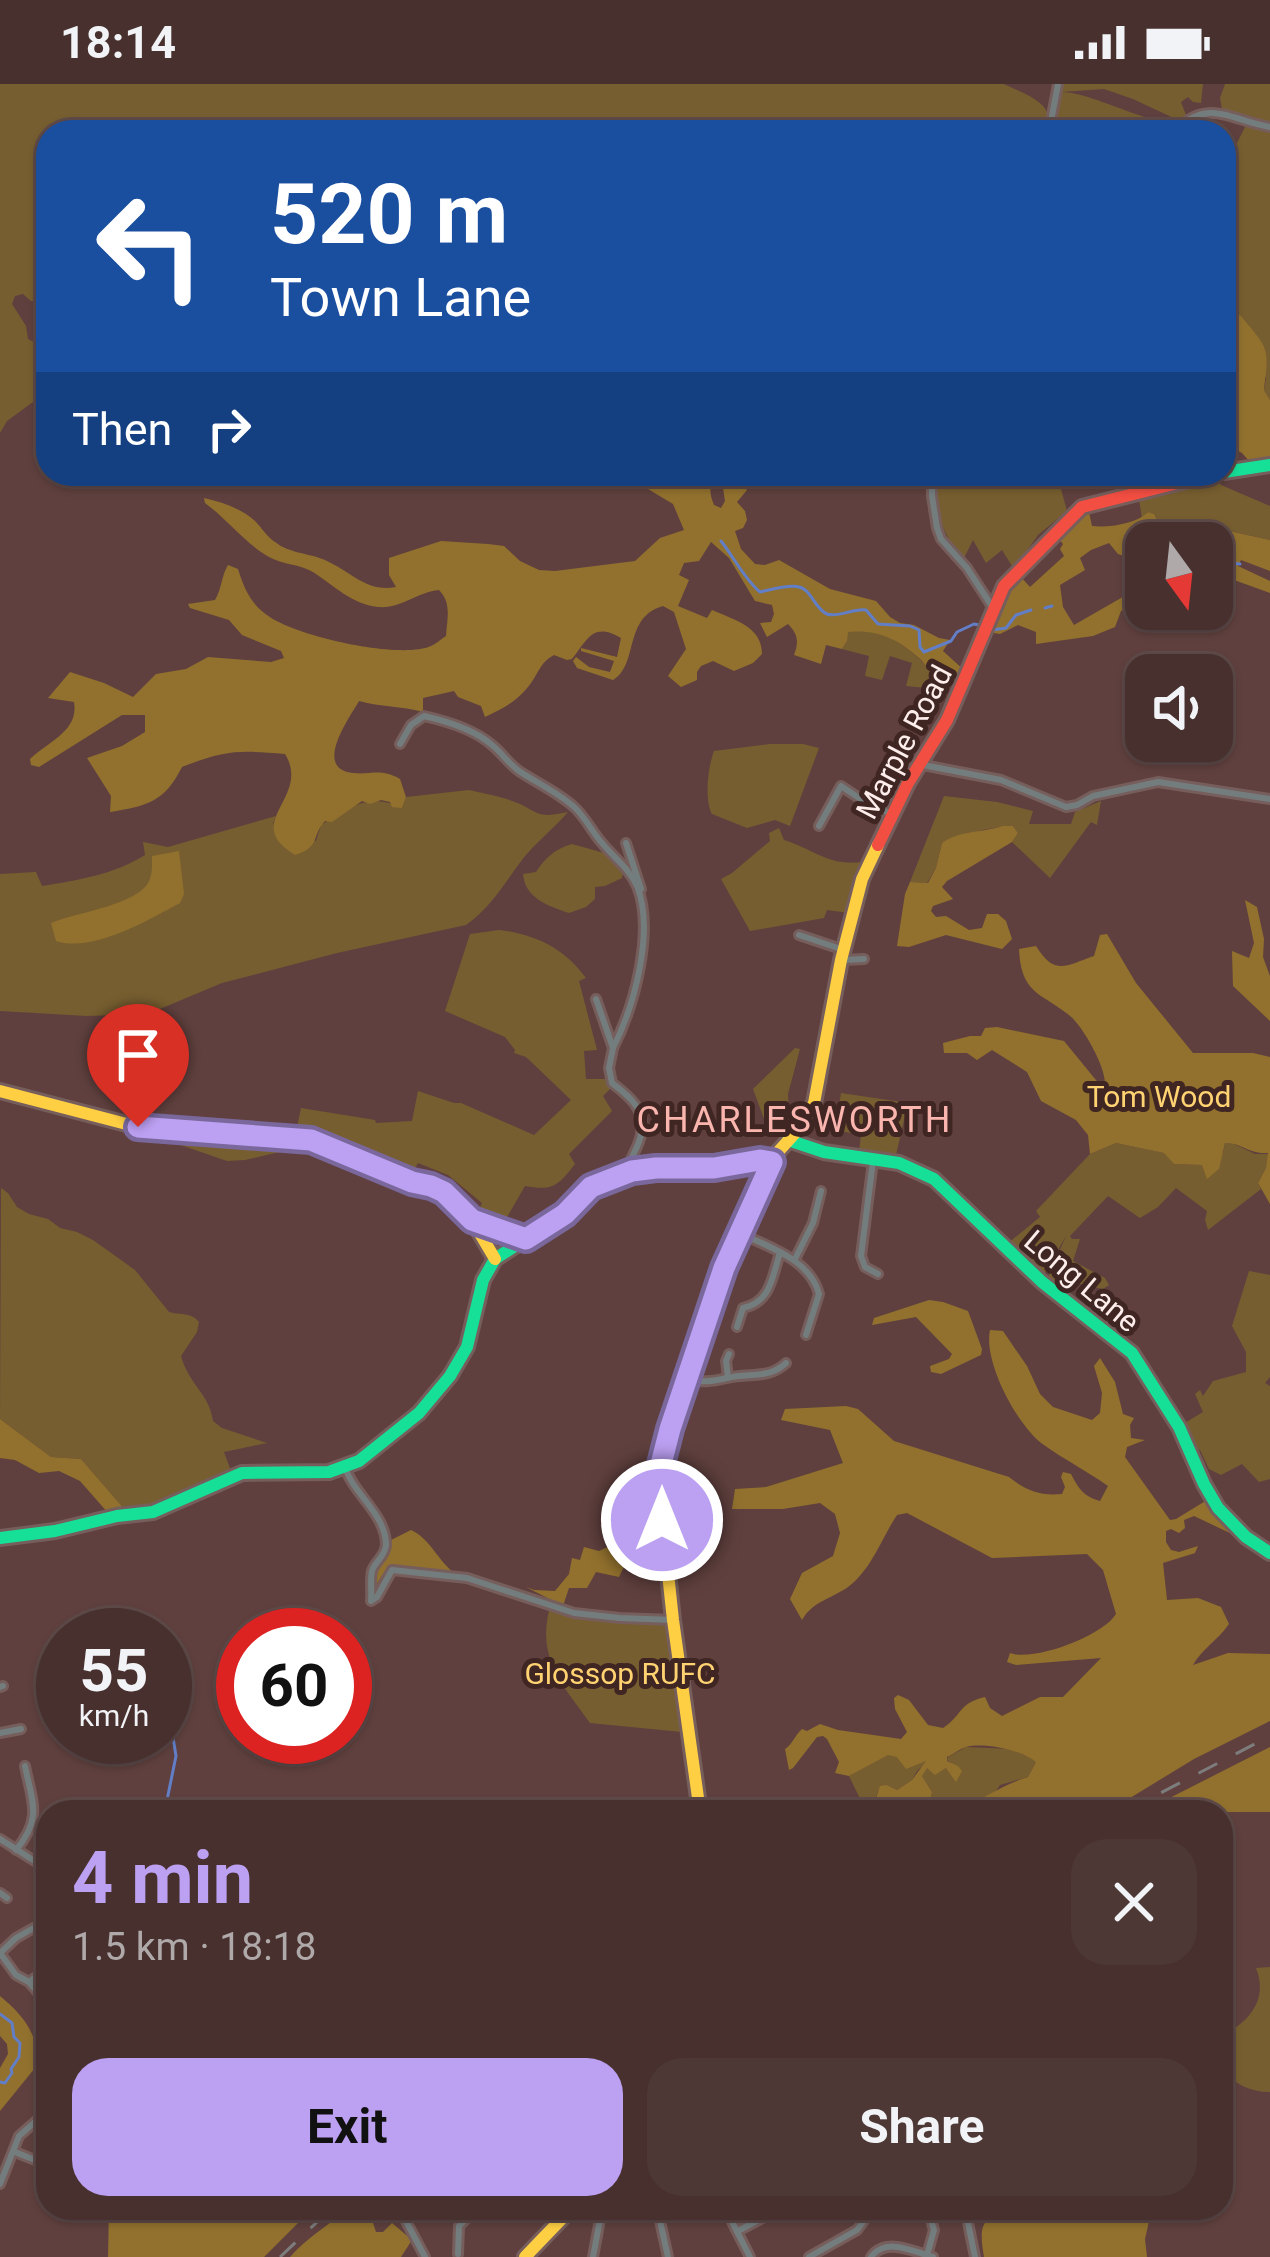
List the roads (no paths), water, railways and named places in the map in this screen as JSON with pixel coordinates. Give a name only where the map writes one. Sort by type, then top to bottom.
[{"type":"street","points":[[1051,120],[1058,84]]},
{"type":"street","points":[[1187,120],[1194,114],[1219,113],[1270,127]]},
{"type":"street","points":[[1236,470],[1270,465]]},
{"type":"street","points":[[932,486],[941,539],[967,568],[988,604],[990,620]]},
{"type":"street","name":"Marple Road","points":[[698,1800],[659,1478],[687,1380],[739,1233],[775,1157],[812,1107],[862,879],[947,720],[1004,586],[1082,508],[1167,486]]},
{"type":"street","points":[[400,744],[411,725],[424,716],[491,743],[509,764],[575,807],[626,867],[644,916]]},
{"type":"street","points":[[920,764],[1001,780],[1066,807],[1158,782],[1270,799]]},
{"type":"street","points":[[819,826],[842,786],[893,814]]},
{"type":"street","points":[[626,843],[639,881],[644,942],[609,1076],[635,1100],[642,1133],[628,1173]]},
{"type":"street","points":[[799,935],[842,955],[864,959]]},
{"type":"street","points":[[596,999],[613,1048]]},
{"type":"street","points":[[0,1091],[138,1127],[298,1138],[323,1144],[444,1192],[472,1220],[495,1259]]},
{"type":"street","name":"Long Lane","points":[[788,1140],[817,1151],[874,1158],[926,1173],[1042,1282],[1132,1353],[1179,1427],[1218,1508],[1246,1537],[1270,1553]]},
{"type":"street","points":[[0,1538],[153,1512],[242,1473],[328,1472],[345,1467],[398,1432],[450,1376],[466,1347],[483,1280],[495,1259],[565,1214],[591,1187],[645,1168],[714,1168],[775,1157]]},
{"type":"street","points":[[874,1158],[861,1256],[863,1269],[878,1274]]},
{"type":"street","points":[[795,1259],[813,1223],[818,1195]]},
{"type":"street","points":[[472,1220],[526,1239]]},
{"type":"street","points":[[739,1233],[795,1259],[820,1291],[806,1335]]},
{"type":"street","points":[[741,1322],[743,1308],[764,1298],[781,1252]]},
{"type":"street","points":[[728,1354],[728,1377]]},
{"type":"street","points":[[687,1380],[711,1383],[773,1373],[786,1364]]},
{"type":"street","points":[[345,1467],[373,1510],[386,1543],[383,1557],[372,1569],[370,1600],[377,1597],[392,1570],[407,1570],[467,1578],[574,1613],[674,1620]]},
{"type":"street","points":[[0,1733],[21,1729]]},
{"type":"street","points":[[16,1850],[35,1817],[25,1766]]},
{"type":"street","points":[[0,1839],[36,1862]]},
{"type":"street","points":[[36,1927],[0,1953],[16,1975],[36,1990]]},
{"type":"street","points":[[29,1982],[36,1977]]},
{"type":"street","points":[[0,2185],[19,2136],[36,2122]]},
{"type":"street","points":[[14,2152],[36,2160]]},
{"type":"street","points":[[405,2220],[424,2257]]},
{"type":"street","points":[[458,2254],[452,2237],[465,2220]]},
{"type":"street","points":[[525,2257],[560,2220]]},
{"type":"street","points":[[593,2257],[600,2220]]},
{"type":"street","points":[[662,2220],[668,2257]]},
{"type":"street","points":[[732,2220],[750,2257]]},
{"type":"street","points":[[738,2231],[759,2220]]},
{"type":"street","points":[[809,2257],[857,2230],[864,2220]]},
{"type":"street","points":[[871,2257],[887,2246],[930,2256],[931,2220]]},
{"type":"street","points":[[967,2220],[975,2257]]},
{"type":"waterway","points":[[721,541],[760,592],[799,587],[827,614],[866,610],[878,624],[910,626],[919,630],[924,652],[974,624],[984,626]]},
{"type":"waterway","points":[[1233,563],[1240,564]]},
{"type":"waterway","points":[[1045,608],[1052,606]]},
{"type":"waterway","points":[[992,630],[1006,628],[1016,615],[1031,610]]},
{"type":"waterway","points":[[167,1800],[174,1764]]},
{"type":"waterway","points":[[0,2014],[12,2023],[20,2043],[12,2073],[5,2083],[0,2082]]},
{"type":"railway","points":[[1147,1800],[1270,1736]]},
{"type":"railway","points":[[280,2257],[319,2220]]},
{"type":"district","name":"CHARLESWORTH","points":[[795,1120]]},
{"type":"park label","name":"Tom Wood","points":[[1159,1096]]},
{"type":"park label","name":"Glossop RUFC","points":[[620,1673]]}]
